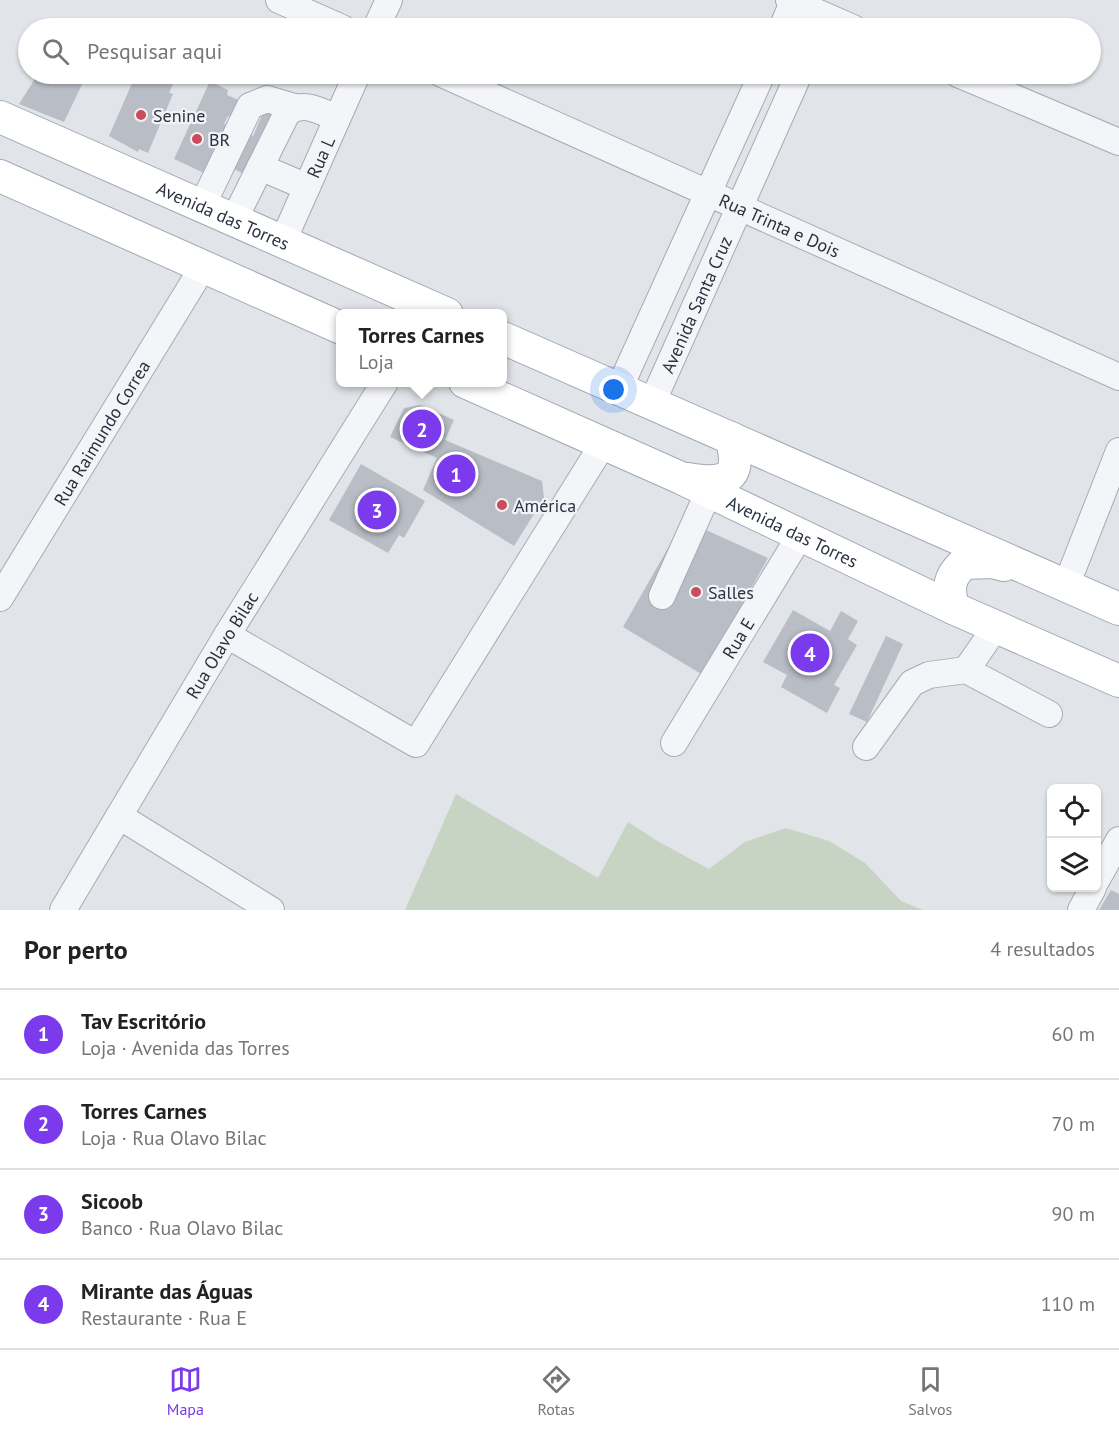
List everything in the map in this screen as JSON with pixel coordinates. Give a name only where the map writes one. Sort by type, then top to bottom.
[{"type":"main road","name":"Avenida das Torres","points":[[0,117],[436,309]]},
{"type":"main road","points":[[1,177],[336,326]]},
{"type":"main road","points":[[507,340],[1119,609]]},
{"type":"main road","name":"Avenida das Torres","points":[[476,387],[681,478],[954,608],[1119,681]]},
{"type":"main road","points":[[681,478],[706,482],[729,478],[736,467],[731,438]]},
{"type":"main road","points":[[954,608],[949,590],[951,575],[964,563],[993,562],[1053,580]]},
{"type":"street","points":[[279,0],[320,18]]},
{"type":"street","points":[[381,18],[389,0]]},
{"type":"street","points":[[786,18],[792,1],[825,15]]},
{"type":"street","name":"Rua L","points":[[283,241],[352,84]]},
{"type":"street","name":"Rua Trinta e Dois","points":[[464,84],[1119,377]]},
{"type":"street","name":"Avenida Santa Cruz","points":[[619,389],[710,194],[758,84]]},
{"type":"street","name":"Avenida Santa Cruz","points":[[652,403],[794,84]]},
{"type":"street","points":[[982,84],[1119,142]]},
{"type":"street","points":[[202,206],[250,106],[267,99],[294,107],[306,106],[337,118]]},
{"type":"street","points":[[234,220],[287,113],[294,107]]},
{"type":"street","points":[[260,167],[307,187]]},
{"type":"street","name":"Rua Raimundo Correa","points":[[0,598],[202,267]]},
{"type":"street","name":"Rua Olavo Bilac","points":[[63,910],[227,634],[382,387]]},
{"type":"street","points":[[227,634],[416,744],[603,444]]},
{"type":"street","points":[[1053,580],[1119,451]]},
{"type":"street","points":[[662,596],[709,491]]},
{"type":"street","name":"Rua E","points":[[674,743],[801,534]]},
{"type":"street","points":[[966,670],[996,627]]},
{"type":"street","points":[[866,747],[912,683],[929,675],[966,670],[1049,714]]},
{"type":"street","points":[[119,816],[271,910]]},
{"type":"street","points":[[1101,872],[1119,840]]},
{"type":"street","points":[[1081,910],[1091,892]]},
{"type":"green space","points":[[456,794],[598,878],[628,822],[709,869],[745,842],[786,828],[829,841],[865,863],[901,901],[923,910],[405,910]]},
{"type":"building","points":[[32,84],[82,84],[64,122],[19,104]]},
{"type":"building","name":"Senine","points":[[132,84],[173,84],[169,93],[173,94],[148,153],[139,149],[138,152],[109,136]]},
{"type":"building","points":[[209,84],[216,84],[228,90],[227,95],[241,101],[233,118],[228,116],[224,124],[253,136],[267,104],[293,116],[263,184],[211,157],[204,173],[174,159]]},
{"type":"building","points":[[421,405],[454,420],[445,440],[542,481],[544,498],[514,546],[423,490],[437,458],[390,437],[404,408]]},
{"type":"building","points":[[361,464],[425,501],[404,538],[399,535],[388,553],[329,520]]},
{"type":"building","name":"Salles","points":[[684,520],[768,558],[703,675],[623,627]]},
{"type":"building","points":[[793,610],[830,631],[841,611],[858,621],[848,639],[857,645],[834,685],[840,688],[827,713],[781,687],[787,675],[763,662]]},
{"type":"building","points":[[886,636],[903,644],[867,722],[849,714]]},
{"type":"building","points":[[1111,890],[1119,894],[1119,910],[1099,910]]},
{"type":"place","name":"Senine","points":[[141,115]]},
{"type":"place","name":"BR","points":[[197,139]]},
{"type":"place","name":"Torres Carnes","points":[[422,429]]},
{"type":"place","name":"Tav Escritório","points":[[456,474]]},
{"type":"place","name":"América","points":[[502,505]]},
{"type":"place","name":"Sicoob","points":[[377,510]]},
{"type":"place","name":"Salles","points":[[696,592]]},
{"type":"place","name":"Mirante das Águas","points":[[810,653]]}]
